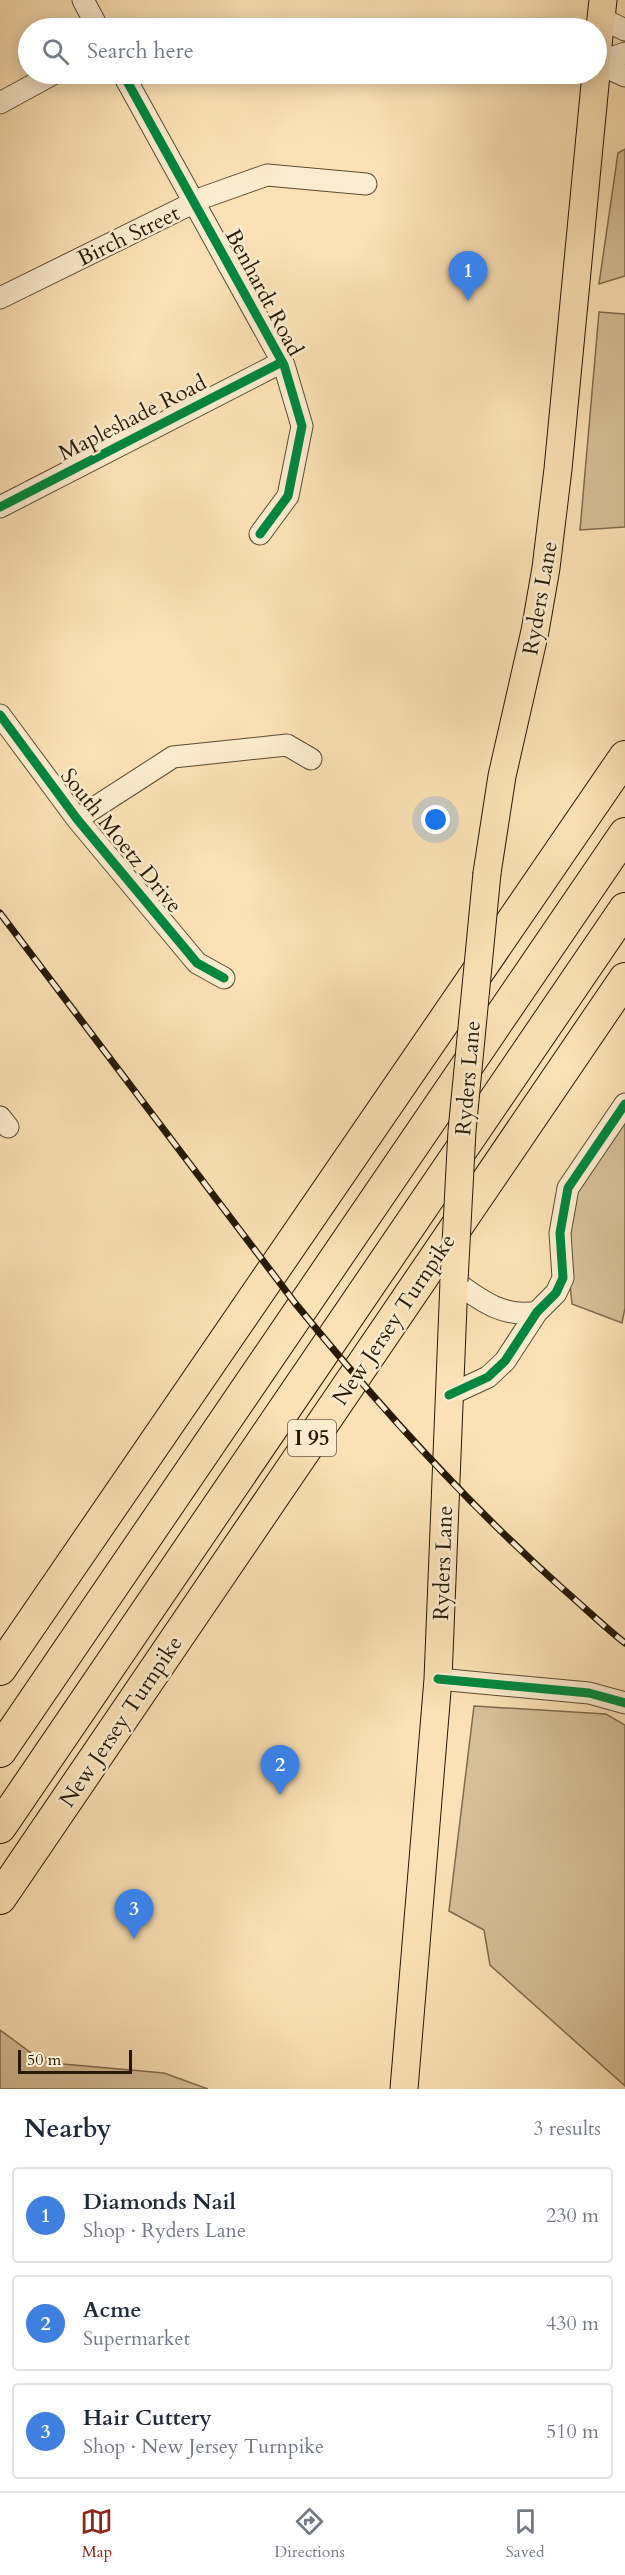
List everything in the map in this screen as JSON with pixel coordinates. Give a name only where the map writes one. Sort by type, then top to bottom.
[{"type":"highway","points":[[0,1669],[625,757]]},
{"type":"highway","points":[[0,1751],[625,834]]},
{"type":"highway","name":"New Jersey Turnpike","points":[[0,1827],[625,909]]},
{"type":"highway","name":"New Jersey Turnpike","points":[[0,1898],[625,979]]},
{"type":"main road","name":"Ryders Lane","points":[[404,2089],[438,1679],[462,1131],[487,873],[502,776],[535,631],[546,568],[558,469],[595,84]]},
{"type":"street","points":[[82,0],[92,18]]},
{"type":"street","points":[[607,59],[625,53]]},
{"type":"street","points":[[607,68],[625,76]]},
{"type":"street","points":[[0,103],[35,84]]},
{"type":"street","name":"Benhardt Road","points":[[129,84],[282,362],[302,426],[288,496],[260,534]]},
{"type":"street","name":"Birch Street","points":[[0,298],[194,203],[267,175],[366,184]]},
{"type":"street","name":"Mapleshade Road","points":[[0,507],[282,362]]},
{"type":"street","name":"South Moetz Drive","points":[[0,715],[77,819],[197,963],[225,978]]},
{"type":"street","points":[[77,819],[172,757],[287,745],[311,759]]},
{"type":"street","points":[[449,1395],[488,1377],[505,1361],[537,1312],[556,1293],[563,1278],[560,1233],[568,1188],[625,1104]]},
{"type":"street","points":[[454,1281],[481,1301],[499,1308],[520,1315],[537,1312]]},
{"type":"street","points":[[438,1679],[589,1693],[625,1703]]},
{"type":"shaded area","points":[[625,149],[625,276],[599,284],[618,153]]},
{"type":"shaded area","points":[[599,312],[625,314],[625,527],[580,530]]},
{"type":"shaded area","points":[[625,1110],[625,1308],[622,1323],[572,1304],[562,1202]]},
{"type":"shaded area","points":[[474,1706],[606,1714],[625,1725],[625,2086],[490,1965],[484,1930],[449,1911]]},
{"type":"shaded area","points":[[0,2030],[30,2052],[63,2064],[164,2073],[208,2089],[0,2089]]},
{"type":"railway","points":[[0,913],[295,1303],[358,1378],[423,1452],[491,1522],[625,1643]]},
{"type":"cycle path","points":[[129,84],[284,365],[302,426],[288,496],[260,534]]},
{"type":"cycle path","points":[[0,507],[282,362]]},
{"type":"cycle path","points":[[0,715],[77,819],[197,963],[224,978]]},
{"type":"cycle path","points":[[449,1395],[488,1377],[505,1361],[537,1312],[556,1293],[563,1278],[560,1233],[568,1188],[625,1104]]},
{"type":"cycle path","points":[[438,1679],[589,1693],[625,1703]]},
{"type":"place","name":"Diamonds Nail","points":[[468,301]]},
{"type":"place","name":"Acme","points":[[280,1795]]},
{"type":"place","name":"Hair Cuttery","points":[[134,1939]]}]
